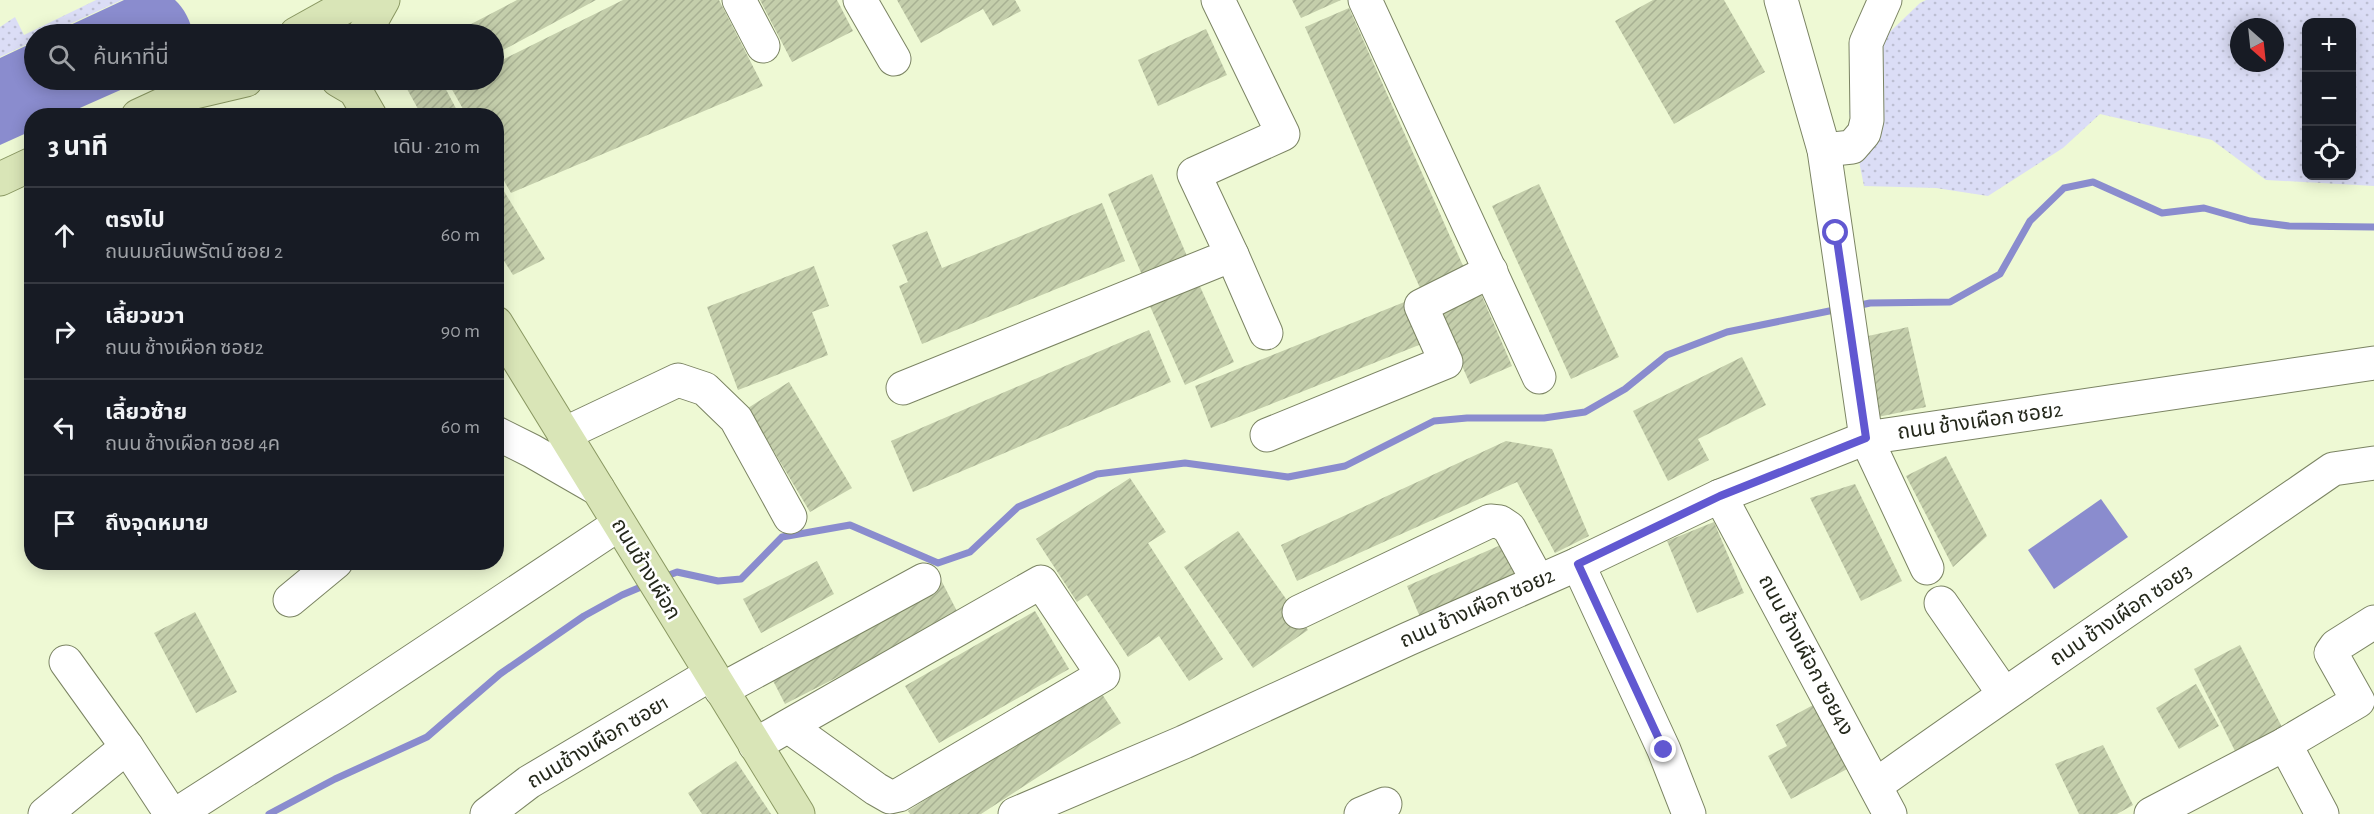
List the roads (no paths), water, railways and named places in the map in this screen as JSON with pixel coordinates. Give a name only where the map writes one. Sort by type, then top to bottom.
[{"type":"main road","points":[[314,24],[357,0]]},
{"type":"main road","points":[[370,24],[383,0]]},
{"type":"main road","points":[[157,108],[194,90]]},
{"type":"main road","points":[[180,96],[205,90]]},
{"type":"main road","points":[[0,179],[24,168]]},
{"type":"main road","name":"ถนนช้างเผือก","points":[[504,336],[798,814]]},
{"type":"street","points":[[739,0],[763,46]]},
{"type":"street","points":[[860,0],[894,59]]},
{"type":"street","points":[[1218,0],[1283,134],[1194,174],[1266,333]]},
{"type":"street","points":[[1365,0],[1539,376]]},
{"type":"street","points":[[1781,0],[1824,150],[1866,438],[1927,568]]},
{"type":"street","points":[[1824,150],[1852,147],[1864,133],[1867,120],[1866,43],[1885,0]]},
{"type":"street","points":[[903,388],[1232,255]]},
{"type":"street","points":[[1267,435],[1446,362],[1421,306],[1491,271]]},
{"type":"street","name":"ถนน ช้างเผือก ซอย2","points":[[1015,814],[1184,742],[1578,564],[1720,496],[1866,438],[2374,363]]},
{"type":"street","points":[[564,434],[678,380],[705,389],[736,418],[790,518]]},
{"type":"street","points":[[504,439],[532,451],[598,489]]},
{"type":"street","name":"ถนน ช้างเผือก ซอย3","points":[[1876,785],[2004,694],[2333,470],[2374,463]]},
{"type":"street","name":"ถนน ช้างเผือก ซอย4ง","points":[[1720,496],[1890,814]]},
{"type":"street","points":[[1299,612],[1490,522],[1500,522],[1509,528],[1538,581]]},
{"type":"street","points":[[177,814],[336,712],[619,524]]},
{"type":"street","points":[[1578,564],[1664,750],[1689,814]]},
{"type":"street","points":[[301,582],[322,570]]},
{"type":"street","name":"ถนนช้างเผือก ซอย1","points":[[487,814],[530,782],[716,682],[924,580]]},
{"type":"street","points":[[755,745],[788,726],[1041,582],[1103,675],[899,795],[890,797],[788,726]]},
{"type":"street","points":[[1941,603],[2004,694]]},
{"type":"street","points":[[2151,814],[2358,702],[2331,653],[2336,646],[2374,622]]},
{"type":"street","points":[[66,662],[127,747],[171,814]]},
{"type":"street","points":[[2284,744],[2322,814]]},
{"type":"street","points":[[45,814],[127,747]]},
{"type":"water","points":[[124,0],[175,0],[191,24],[72,24]]},
{"type":"water","points":[[24,47],[24,90],[120,90],[80,108],[24,108],[24,134],[0,145],[0,58]]},
{"type":"water","points":[[2101,499],[2128,537],[2054,589],[2028,550]]},
{"type":"waterway","points":[[1856,306],[1870,303],[1950,302],[2000,274],[2030,221],[2064,188],[2093,182],[2162,213],[2204,208],[2250,221],[2289,226],[2374,227]]},
{"type":"waterway","points":[[664,577],[677,572],[718,581],[741,579],[782,537],[850,525],[938,563],[970,552],[1018,507],[1097,474],[1185,463],[1288,477],[1345,466],[1434,421],[1467,418],[1544,418],[1585,412],[1625,389],[1667,355],[1727,332],[1839,309]]},
{"type":"waterway","points":[[269,814],[335,779],[427,737],[500,674],[584,616],[648,584]]}]
